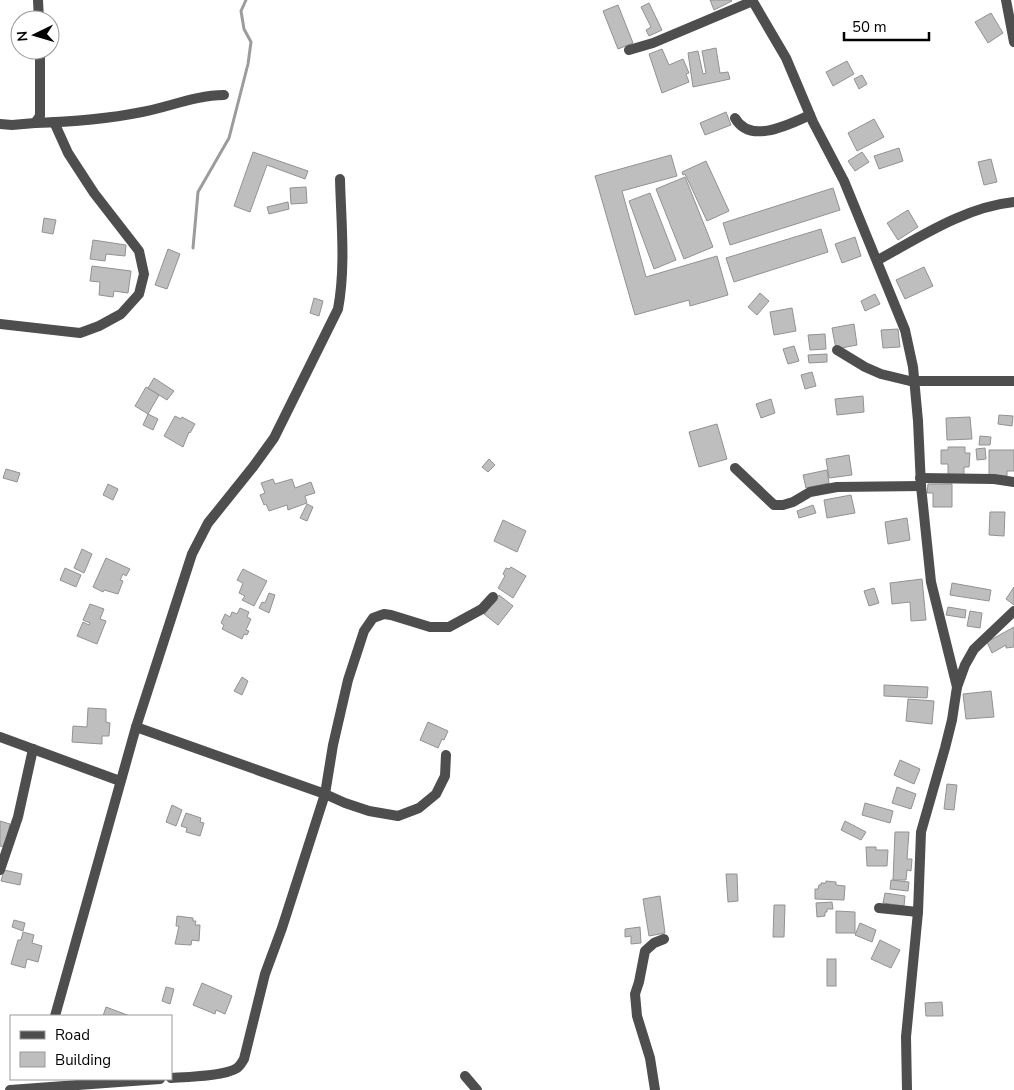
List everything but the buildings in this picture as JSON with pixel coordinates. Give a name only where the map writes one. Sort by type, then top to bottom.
[{"type":"street","points":[[629,50],[653,43],[752,0],[786,58],[810,115],[844,181],[878,260],[905,330],[913,367],[918,421],[920,482],[931,582],[957,687]]},
{"type":"street","points":[[1006,0],[1014,42]]},
{"type":"street","points":[[35,123],[40,116],[40,60]]},
{"type":"street","points":[[0,124],[12,125],[99,119],[126,115],[212,95],[224,95]]},
{"type":"street","points":[[735,118],[738,124],[747,129],[760,131],[790,124],[810,115]]},
{"type":"street","points":[[0,324],[80,333],[99,326],[121,314],[139,294],[144,274],[140,251],[94,193],[68,153],[54,122]]},
{"type":"street","points":[[55,1015],[136,727],[192,554],[208,522],[274,438],[338,308],[341,266],[340,179]]},
{"type":"street","points":[[878,260],[959,217],[996,205],[1014,202]]},
{"type":"street","points":[[837,350],[864,367],[881,374],[914,381],[1014,381]]},
{"type":"street","points":[[735,468],[774,505],[792,502],[810,492],[837,487],[994,479],[1014,482]]},
{"type":"street","points":[[172,1078],[203,1076],[232,1070],[239,1068],[244,1059],[265,974],[282,928],[324,794],[348,680],[364,631],[373,618],[384,614],[424,626],[449,627],[482,610],[493,597]]},
{"type":"street","points":[[907,1090],[906,1037],[918,912],[921,832],[952,720],[957,687],[965,666],[974,649],[1014,611]]},
{"type":"street","points":[[136,727],[369,811],[398,816],[419,808],[436,794],[445,776],[446,754]]},
{"type":"street","points":[[0,737],[120,781]]},
{"type":"street","points":[[0,870],[18,817],[33,749]]},
{"type":"street","points":[[879,908],[918,912]]},
{"type":"street","points":[[655,1090],[650,1058],[637,1016],[635,994],[645,951],[654,943],[664,939]]},
{"type":"street","points":[[465,1076],[477,1090]]},
{"type":"street","points":[[10,1090],[41,1086],[104,1087],[128,1081],[144,1080]]},
{"type":"street","points":[[120,1090],[128,1081]]},
{"type":"waterway","points":[[193,248],[198,192],[229,138],[248,64],[251,42],[244,29],[241,11],[246,0]]}]
